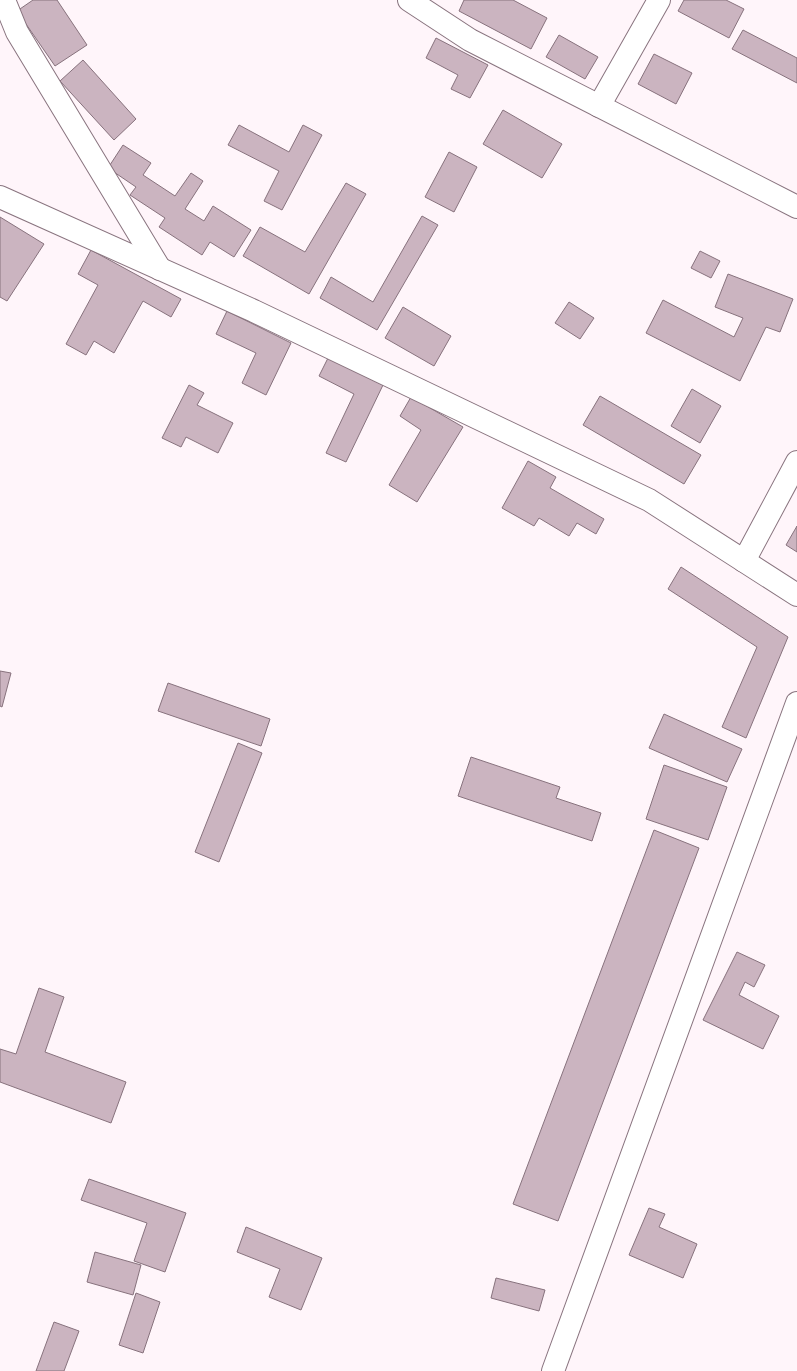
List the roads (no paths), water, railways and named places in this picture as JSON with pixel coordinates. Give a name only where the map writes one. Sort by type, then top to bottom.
[{"type":"street","points":[[4,0],[17,32],[160,269]]},
{"type":"street","points":[[409,0],[470,40],[797,207]]},
{"type":"street","points":[[599,106],[659,0]]},
{"type":"street","points":[[0,197],[261,314],[649,500],[797,595]]},
{"type":"street","points":[[744,561],[797,462]]},
{"type":"street","points":[[554,1371],[797,703]]}]
